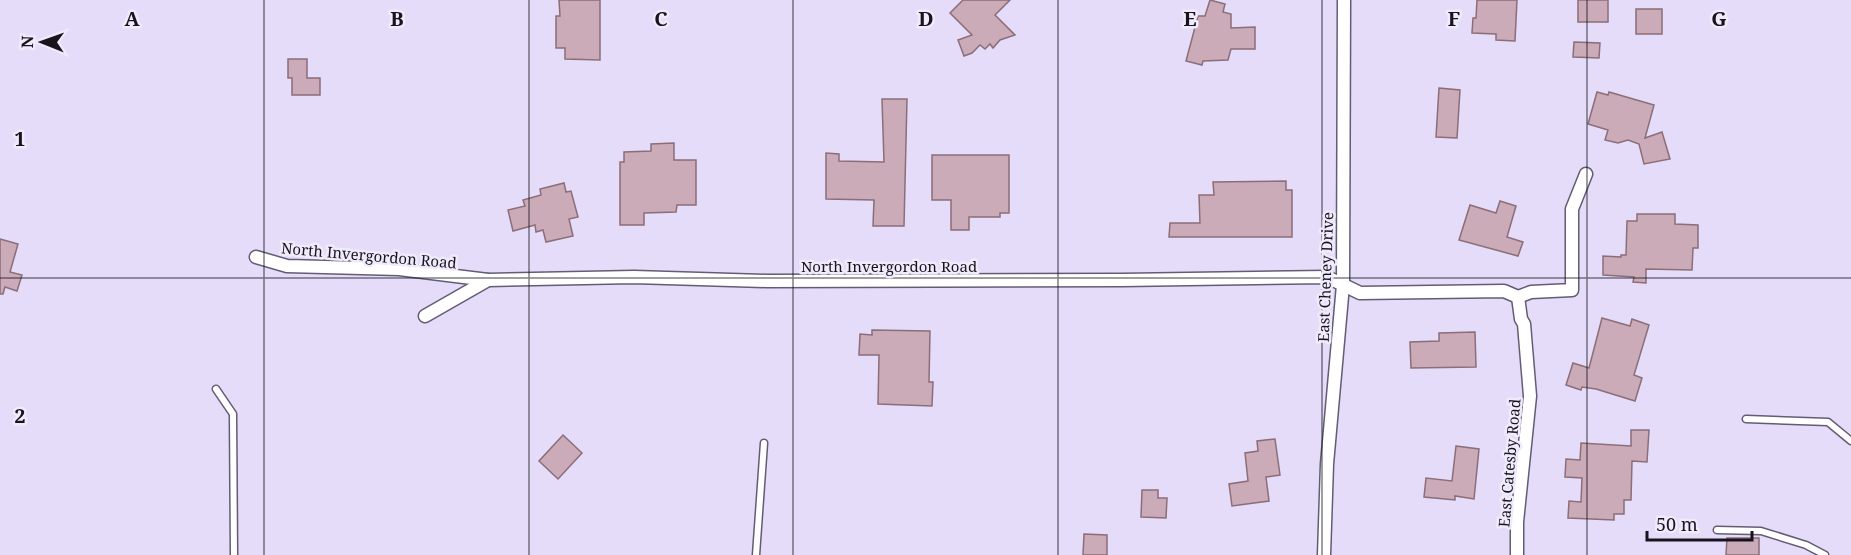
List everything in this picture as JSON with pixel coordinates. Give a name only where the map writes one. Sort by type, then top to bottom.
[{"type":"street","name":"East Cheney Drive","points":[[1324,555],[1327,464],[1343,285],[1344,0]]},
{"type":"street","points":[[1518,297],[1531,292],[1572,290],[1572,209],[1586,174]]},
{"type":"street","name":"North Invergordon Road","points":[[256,257],[287,266],[399,269],[488,280],[634,277],[767,281],[1122,280],[1326,276],[1359,293],[1504,291],[1518,297]]},
{"type":"street","points":[[425,316],[488,280]]},
{"type":"street","name":"East Catesby Road","points":[[1517,555],[1517,522],[1530,396],[1524,324],[1521,319],[1518,297]]},
{"type":"lane","points":[[216,389],[233,414],[234,555]]},
{"type":"lane","points":[[1746,419],[1828,422],[1851,441]]},
{"type":"lane","points":[[756,555],[764,443]]},
{"type":"lane","points":[[1717,530],[1761,531],[1806,545],[1825,555]]},
{"type":"building","points":[[559,0],[600,0],[600,60],[565,59],[565,48],[556,48],[556,16],[560,16]]},
{"type":"building","points":[[963,0],[1010,0],[995,15],[1015,35],[1000,40],[993,48],[990,44],[985,49],[980,45],[972,53],[964,56],[958,40],[972,35],[950,13]]},
{"type":"building","points":[[1210,0],[1225,4],[1223,12],[1231,14],[1231,28],[1255,27],[1255,49],[1231,49],[1228,60],[1203,61],[1202,65],[1186,61],[1198,16],[1205,16]]},
{"type":"building","points":[[1477,0],[1517,0],[1515,41],[1496,40],[1496,34],[1472,33]]},
{"type":"building","points":[[1578,0],[1608,0],[1608,22],[1578,22]]},
{"type":"building","points":[[1636,9],[1662,9],[1662,34],[1636,34]]},
{"type":"building","points":[[1574,42],[1600,43],[1599,58],[1573,57]]},
{"type":"building","points":[[288,59],[307,59],[307,78],[320,78],[320,95],[292,95],[292,78],[288,78]]},
{"type":"building","points":[[1439,88],[1460,90],[1457,138],[1436,137]]},
{"type":"building","points":[[1597,92],[1608,95],[1609,92],[1654,105],[1645,138],[1662,132],[1670,159],[1644,164],[1639,144],[1628,140],[1618,143],[1605,140],[1608,130],[1588,124]]},
{"type":"building","points":[[882,99],[907,99],[904,226],[873,226],[874,200],[826,199],[826,153],[839,154],[839,161],[884,162]]},
{"type":"building","points":[[674,143],[674,160],[696,160],[696,205],[677,205],[676,212],[644,213],[644,225],[620,225],[620,162],[624,162],[624,152],[651,151],[651,144]]},
{"type":"building","points":[[932,155],[1009,155],[1009,213],[1000,213],[1000,217],[969,217],[969,230],[951,230],[951,200],[932,200]]},
{"type":"building","points":[[1286,181],[1286,190],[1292,190],[1292,237],[1169,237],[1170,223],[1200,223],[1199,195],[1214,195],[1213,182]]},
{"type":"building","points":[[564,183],[566,192],[571,191],[578,217],[569,219],[573,236],[546,242],[543,230],[536,232],[535,225],[513,231],[508,210],[525,206],[523,200],[541,195],[540,189]]},
{"type":"building","points":[[1500,201],[1516,206],[1507,237],[1523,242],[1518,256],[1459,240],[1470,205],[1496,213]]},
{"type":"building","points":[[1637,214],[1675,214],[1675,224],[1698,225],[1698,248],[1693,248],[1692,270],[1646,269],[1646,283],[1633,282],[1634,277],[1603,275],[1603,256],[1626,255],[1627,221],[1637,221]]},
{"type":"building","points":[[0,239],[18,244],[10,272],[22,275],[17,291],[5,287],[3,294],[0,294]]},
{"type":"building","points":[[1602,318],[1630,326],[1632,319],[1649,325],[1634,375],[1642,378],[1635,401],[1596,389],[1582,387],[1581,390],[1566,385],[1573,363],[1589,368]]},
{"type":"building","points":[[872,330],[930,331],[929,382],[933,382],[932,406],[878,404],[879,355],[859,355],[860,334],[872,335]]},
{"type":"building","points":[[1475,332],[1476,367],[1411,368],[1410,342],[1439,341],[1439,333]]},
{"type":"building","points":[[1631,430],[1649,430],[1647,462],[1632,461],[1631,500],[1624,500],[1624,514],[1614,514],[1614,520],[1568,518],[1569,501],[1581,502],[1582,478],[1565,477],[1566,459],[1580,460],[1581,443],[1631,446]]},
{"type":"building","points":[[563,435],[582,453],[558,479],[539,461]]},
{"type":"building","points":[[1275,439],[1280,475],[1266,477],[1269,501],[1232,506],[1229,484],[1248,481],[1245,453],[1258,451],[1257,441]]},
{"type":"building","points":[[1456,446],[1479,449],[1474,499],[1455,496],[1455,500],[1424,497],[1426,478],[1452,481]]},
{"type":"building","points":[[1142,490],[1158,490],[1158,498],[1167,498],[1166,518],[1141,517]]},
{"type":"building","points":[[1084,534],[1107,535],[1107,555],[1083,555]]},
{"type":"building","points":[[1727,538],[1759,538],[1759,555],[1726,555]]}]
